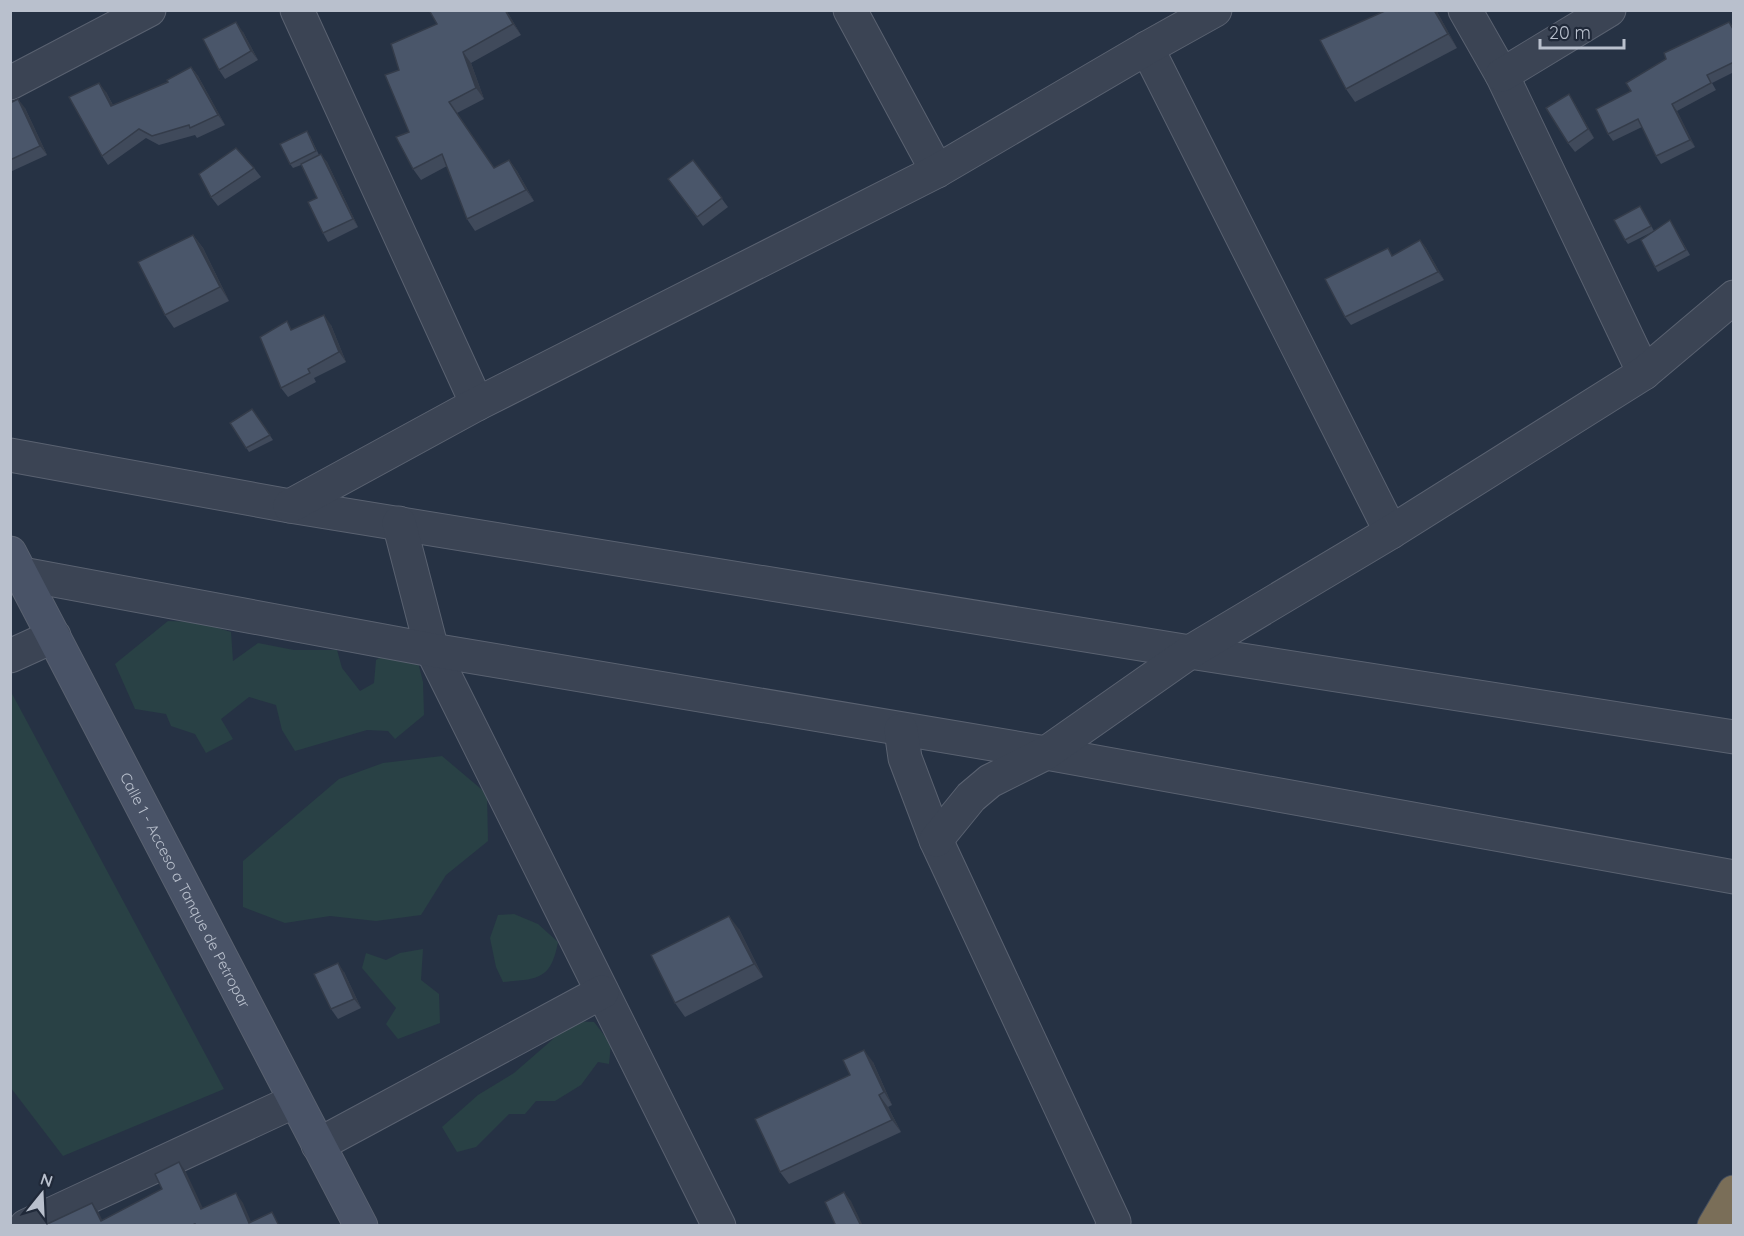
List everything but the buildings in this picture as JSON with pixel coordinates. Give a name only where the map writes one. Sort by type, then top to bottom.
[{"type":"highway","points":[[1714,1226],[1734,1192]]},
{"type":"street","points":[[10,83],[149,10]]},
{"type":"street","points":[[297,10],[477,404]]},
{"type":"street","points":[[850,10],[937,171]]},
{"type":"street","points":[[290,506],[477,404],[937,171],[1215,10]]},
{"type":"street","points":[[1466,10],[1502,75],[1644,373]]},
{"type":"street","points":[[1502,75],[1609,10]]},
{"type":"street","points":[[1147,48],[1391,532]]},
{"type":"street","points":[[936,840],[971,797],[990,782],[1046,753],[1190,652],[1391,532],[1644,373],[1734,297]]},
{"type":"street","points":[[10,455],[290,506],[1190,652],[1734,737]]},
{"type":"street","points":[[399,523],[432,650],[719,1226]]},
{"type":"street","points":[[16,563],[432,650],[1046,753],[1734,877]]},
{"type":"street","name":"Calle 1 - Acceso a Tanque de Petropar","points":[[16,563],[361,1226]]},
{"type":"street","points":[[10,656],[54,636]]},
{"type":"street","points":[[901,730],[905,758],[936,840],[1114,1222],[1112,1226]]},
{"type":"street","points":[[318,1145],[602,992]]},
{"type":"street","points":[[26,1226],[295,1101]]},
{"type":"green space","points":[[168,621],[198,622],[231,632],[233,661],[258,643],[294,650],[337,650],[342,668],[360,691],[374,683],[376,660],[392,650],[418,662],[423,682],[424,715],[395,739],[388,731],[367,730],[295,751],[282,730],[276,705],[249,697],[221,719],[233,739],[206,753],[195,734],[171,726],[166,714],[135,709],[115,664]]},
{"type":"green space","points":[[10,690],[224,1089],[63,1156],[11,1088]]},
{"type":"green space","points":[[442,756],[487,794],[488,841],[446,875],[421,915],[376,921],[330,916],[285,923],[243,907],[243,861],[339,779],[383,763]]},
{"type":"green space","points":[[514,914],[538,924],[558,942],[555,955],[547,971],[534,978],[503,982],[496,967],[490,938],[498,915]]},
{"type":"green space","points":[[423,949],[421,980],[439,994],[440,1023],[398,1039],[386,1024],[396,1008],[362,968],[366,953],[386,960],[400,953]]},
{"type":"green space","points":[[569,1021],[594,1022],[611,1044],[609,1064],[598,1062],[581,1085],[555,1101],[536,1101],[525,1114],[509,1114],[476,1147],[457,1152],[442,1127],[478,1095],[514,1073],[552,1040]]}]
